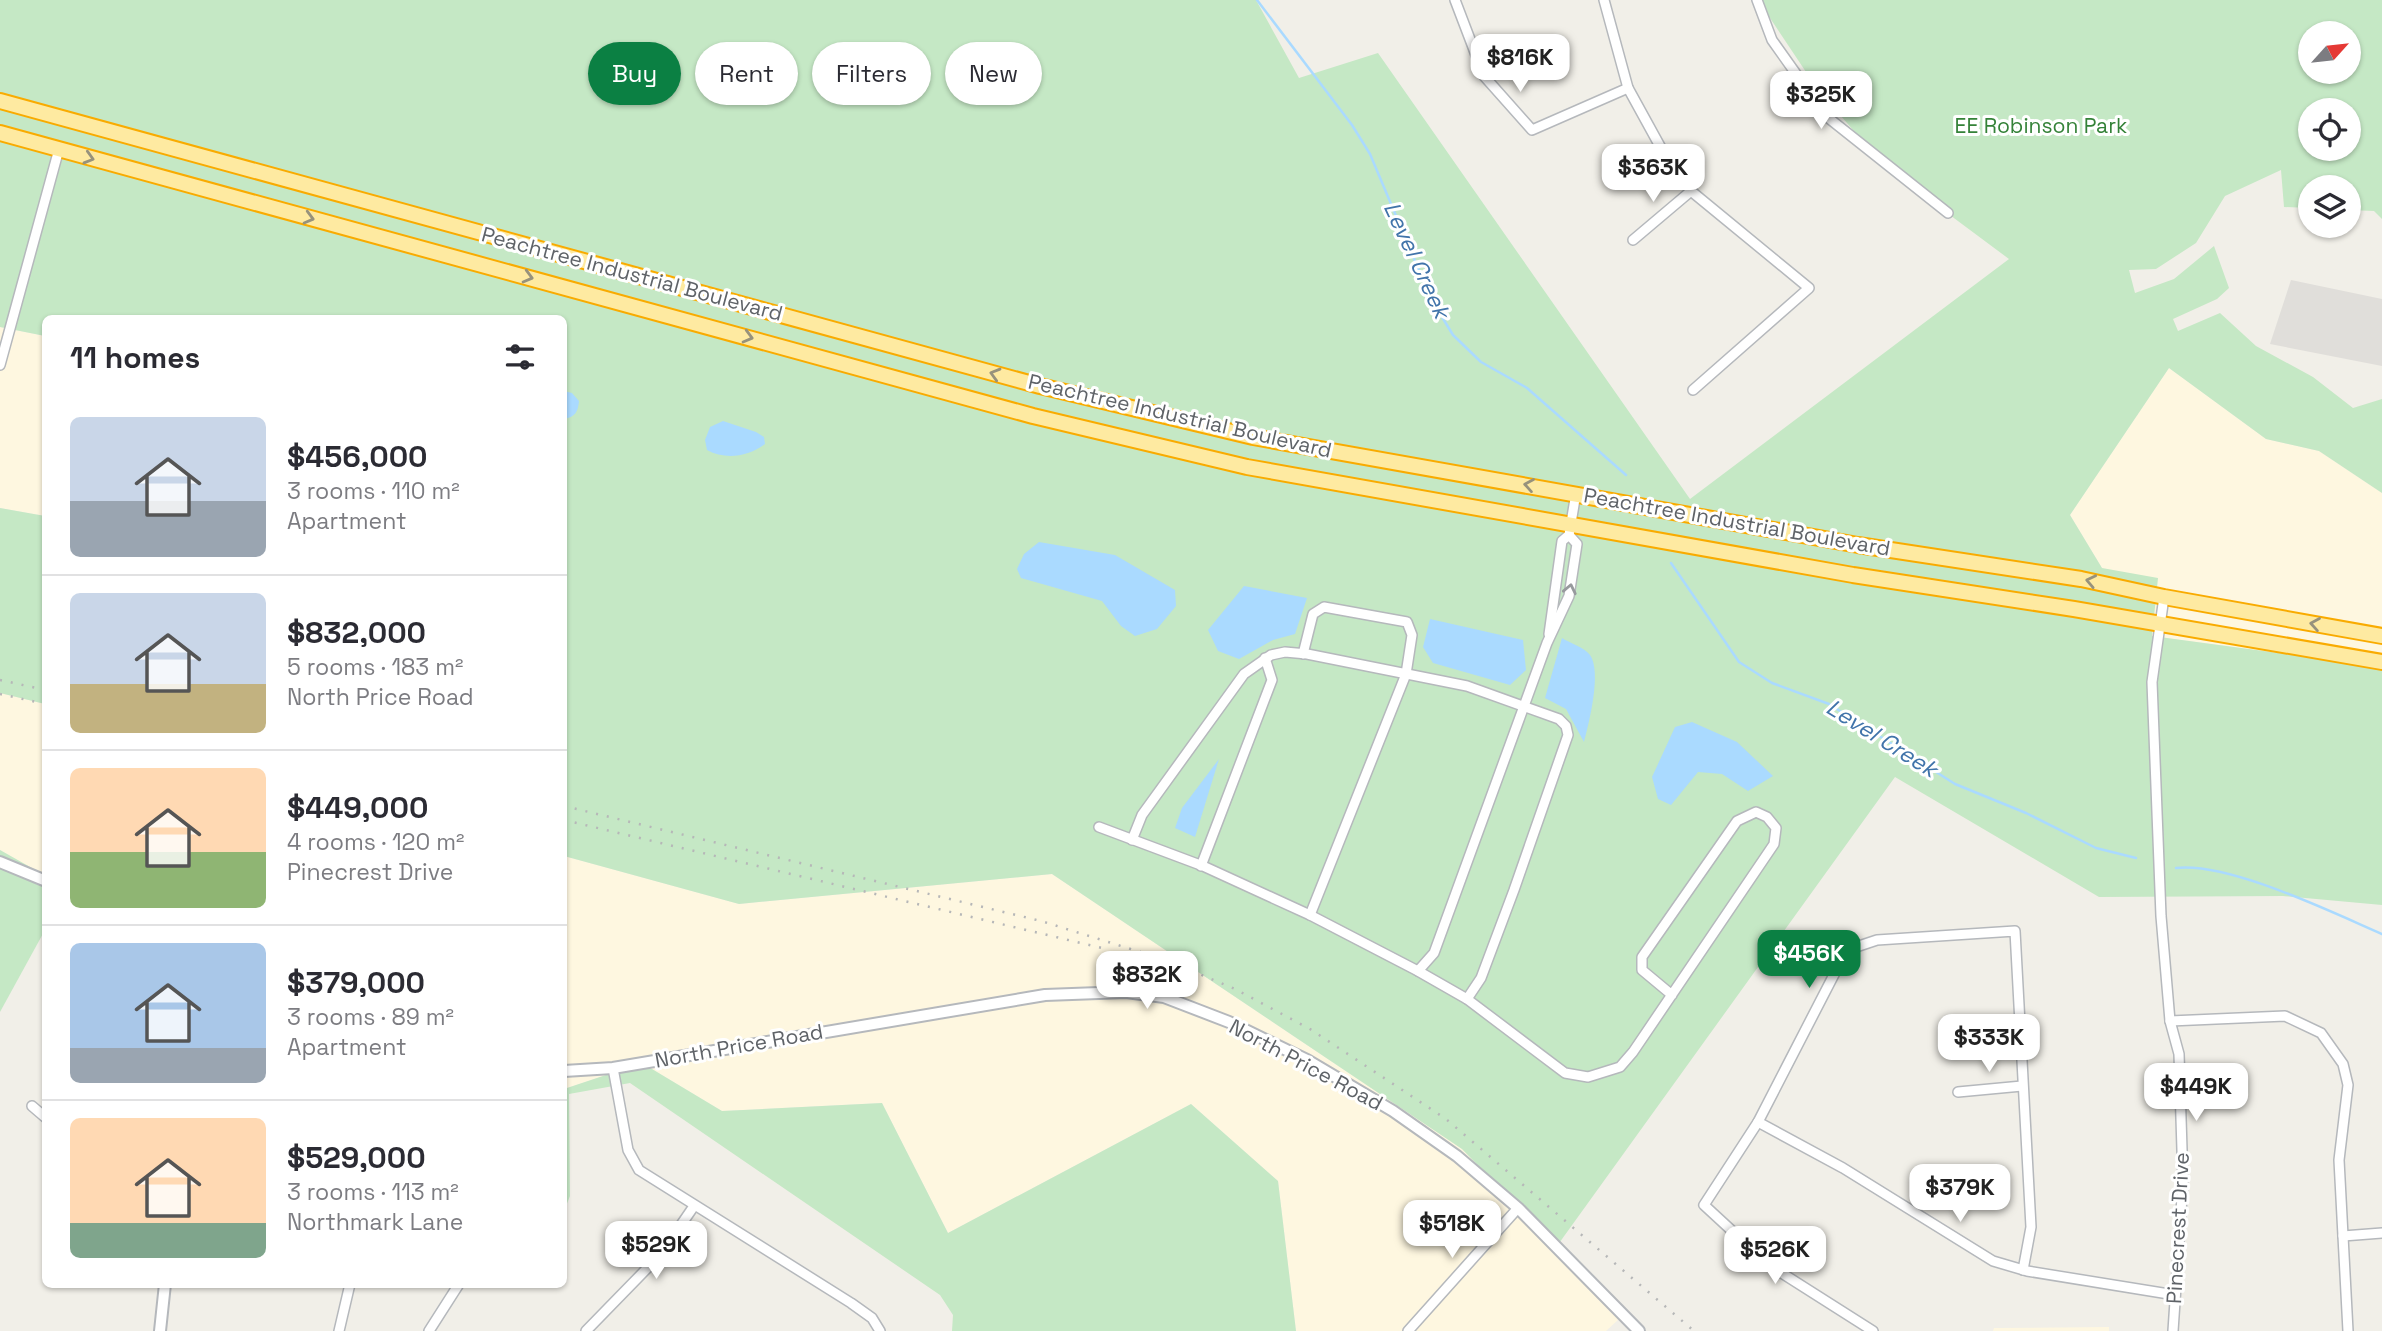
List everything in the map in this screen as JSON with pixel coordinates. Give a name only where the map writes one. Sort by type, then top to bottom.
[{"type":"highway","name":"Peachtree Industrial Boulevard","points":[[0,101],[1054,389],[1253,437],[1858,545],[2081,579],[2164,597],[2382,636]]},
{"type":"highway","name":"Peachtree Industrial Boulevard","points":[[0,133],[1033,416],[1247,467],[1570,529],[2382,662]]},
{"type":"street","points":[[1455,0],[1484,76],[1532,130],[1628,88]]},
{"type":"street","points":[[1604,0],[1628,88],[1667,159],[1691,191],[1809,288],[1693,390]]},
{"type":"street","points":[[1757,0],[1772,40],[1826,116],[1948,213]]},
{"type":"street","points":[[0,365],[59,149]]},
{"type":"street","points":[[1633,240],[1691,191]]},
{"type":"street","points":[[1547,643],[1562,541],[1570,529],[1576,493]]},
{"type":"street","points":[[1418,971],[1434,953],[1547,643],[1570,596],[1577,544],[1570,529]]},
{"type":"street","name":"Pinecrest Drive","points":[[2164,597],[2152,682],[2161,916],[2170,1021],[2179,1054],[2183,1182],[2173,1331]]},
{"type":"street","points":[[1303,654],[1313,614],[1324,607],[1407,622],[1412,635],[1406,674],[1310,915]]},
{"type":"street","points":[[1132,840],[1142,814],[1236,685],[1255,664],[1285,652],[1466,686],[1559,719],[1566,726],[1568,736],[1510,902],[1480,978],[1467,999]]},
{"type":"street","points":[[1201,866],[1272,680],[1265,658]]},
{"type":"street","points":[[1098,827],[1201,866],[1310,915],[1467,999],[1564,1073],[1588,1077],[1620,1067],[1633,1052],[1672,995],[1774,845],[1776,828],[1767,817],[1756,813],[1737,821],[1642,957],[1643,970],[1672,995]]},
{"type":"street","points":[[0,862],[42,879]]},
{"type":"street","points":[[1873,1331],[1769,1265],[1704,1205],[1758,1122],[1841,961],[1856,947],[1886,939],[2015,931],[2031,1227],[2023,1270]]},
{"type":"street","name":"North Price Road","points":[[567,1071],[613,1068],[1045,995],[1126,992],[1164,997],[1229,1022],[1307,1060],[1377,1102],[1457,1156],[1517,1208],[1639,1331]]},
{"type":"street","points":[[2170,1021],[2285,1016],[2321,1033],[2343,1064],[2348,1085],[2339,1160],[2348,1331]]},
{"type":"street","points":[[613,1068],[628,1150],[639,1170],[850,1303],[872,1318],[880,1331]]},
{"type":"street","points":[[1958,1092],[2022,1086]]},
{"type":"street","points":[[32,1106],[42,1115]]},
{"type":"street","points":[[1758,1122],[1843,1168],[1993,1261],[2023,1270],[2175,1295]]},
{"type":"street","points":[[586,1331],[661,1254],[694,1206]]},
{"type":"street","points":[[1408,1331],[1517,1208]]},
{"type":"street","points":[[2343,1236],[2382,1233]]},
{"type":"street","points":[[160,1331],[165,1288]]},
{"type":"street","points":[[339,1331],[349,1288]]},
{"type":"street","points":[[429,1331],[456,1288]]},
{"type":"shaded area","points":[[2291,280],[2382,299],[2382,366],[2270,344]]},
{"type":"shaded area","points":[[0,327],[42,335],[42,515],[0,508]]},
{"type":"shaded area","points":[[2169,368],[2266,439],[2319,451],[2382,493],[2382,667],[2151,636],[2102,568],[2070,515]]},
{"type":"shaded area","points":[[0,693],[42,703],[42,874],[0,850]]},
{"type":"shaded area","points":[[567,857],[739,904],[1052,874],[1462,1149],[1557,1246],[1619,1319],[1606,1331],[1296,1331],[1278,1181],[1191,1104],[948,1233],[882,1103],[722,1111],[642,1063],[567,1088]]},
{"type":"shaded area","points":[[2109,1327],[2109,1331],[1993,1331],[1994,1328]]},
{"type":"green space","name":"EE Robinson Park","points":[[0,0],[1256,0],[1299,78],[1378,53],[1690,499],[2009,259],[1884,166],[1816,87],[1758,0],[2382,0],[2382,219],[2374,211],[2361,210],[2361,175],[2298,175],[2298,208],[2284,207],[2281,170],[2225,196],[2196,243],[2156,269],[2129,270],[2135,293],[2174,279],[2214,246],[2229,288],[2217,299],[2173,319],[2178,331],[2220,313],[2256,346],[2313,377],[2353,408],[2382,399],[2382,493],[2319,451],[2266,439],[2169,368],[2070,515],[2102,568],[2158,578],[2152,636],[2382,667],[2382,905],[2283,896],[2099,897],[1895,777],[1557,1246],[1462,1149],[1052,874],[739,904],[567,857],[567,315],[42,315],[42,335],[0,327]]},
{"type":"green space","points":[[0,508],[42,515],[42,703],[0,693]]},
{"type":"green space","points":[[0,850],[42,874],[42,935],[0,1012]]},
{"type":"green space","points":[[642,1063],[722,1111],[882,1103],[948,1233],[1191,1104],[1278,1181],[1296,1331],[952,1331],[953,1315],[940,1295],[630,1083],[569,1094],[570,1196],[567,1204],[567,1088]]},
{"type":"water","points":[[567,392],[579,401],[578,408],[567,418]]},
{"type":"water","points":[[723,421],[756,432],[764,437],[765,444],[736,456],[707,450],[705,440],[710,427]]},
{"type":"water","points":[[1039,542],[1115,555],[1175,590],[1176,606],[1157,629],[1135,636],[1121,626],[1102,601],[1021,578],[1017,569],[1024,554]]},
{"type":"water","points":[[1244,586],[1307,598],[1295,634],[1273,640],[1239,659],[1218,651],[1208,630]]},
{"type":"water","points":[[1430,619],[1523,640],[1526,670],[1510,685],[1433,663],[1423,647]]},
{"type":"water","points":[[1562,638],[1588,652],[1593,663],[1595,685],[1584,742],[1566,709],[1545,698]]},
{"type":"water","points":[[1692,722],[1737,742],[1773,776],[1748,791],[1722,774],[1698,772],[1671,805],[1658,799],[1652,777],[1675,727]]},
{"type":"water","points":[[1219,759],[1195,837],[1175,828],[1182,808]]},
{"type":"waterway","name":"Level Creek","points":[[1257,0],[1352,125],[1370,154],[1431,299],[1453,335],[1481,362],[1527,388],[1626,475]]},
{"type":"waterway","name":"Level Creek","points":[[1671,563],[1739,662],[1772,683],[1829,704],[1955,784],[2026,813],[2096,848],[2136,858]]},
{"type":"waterway","name":"Level Creek","points":[[2176,868],[2198,868],[2251,880],[2382,934]]},
{"type":"railway","points":[[0,680],[42,689]]},
{"type":"railway","points":[[0,694],[42,703]]},
{"type":"railway","points":[[567,807],[1041,921],[1166,960],[1235,989],[1310,1029],[1446,1119],[1694,1331]]},
{"type":"railway","points":[[567,821],[1102,948]]}]
